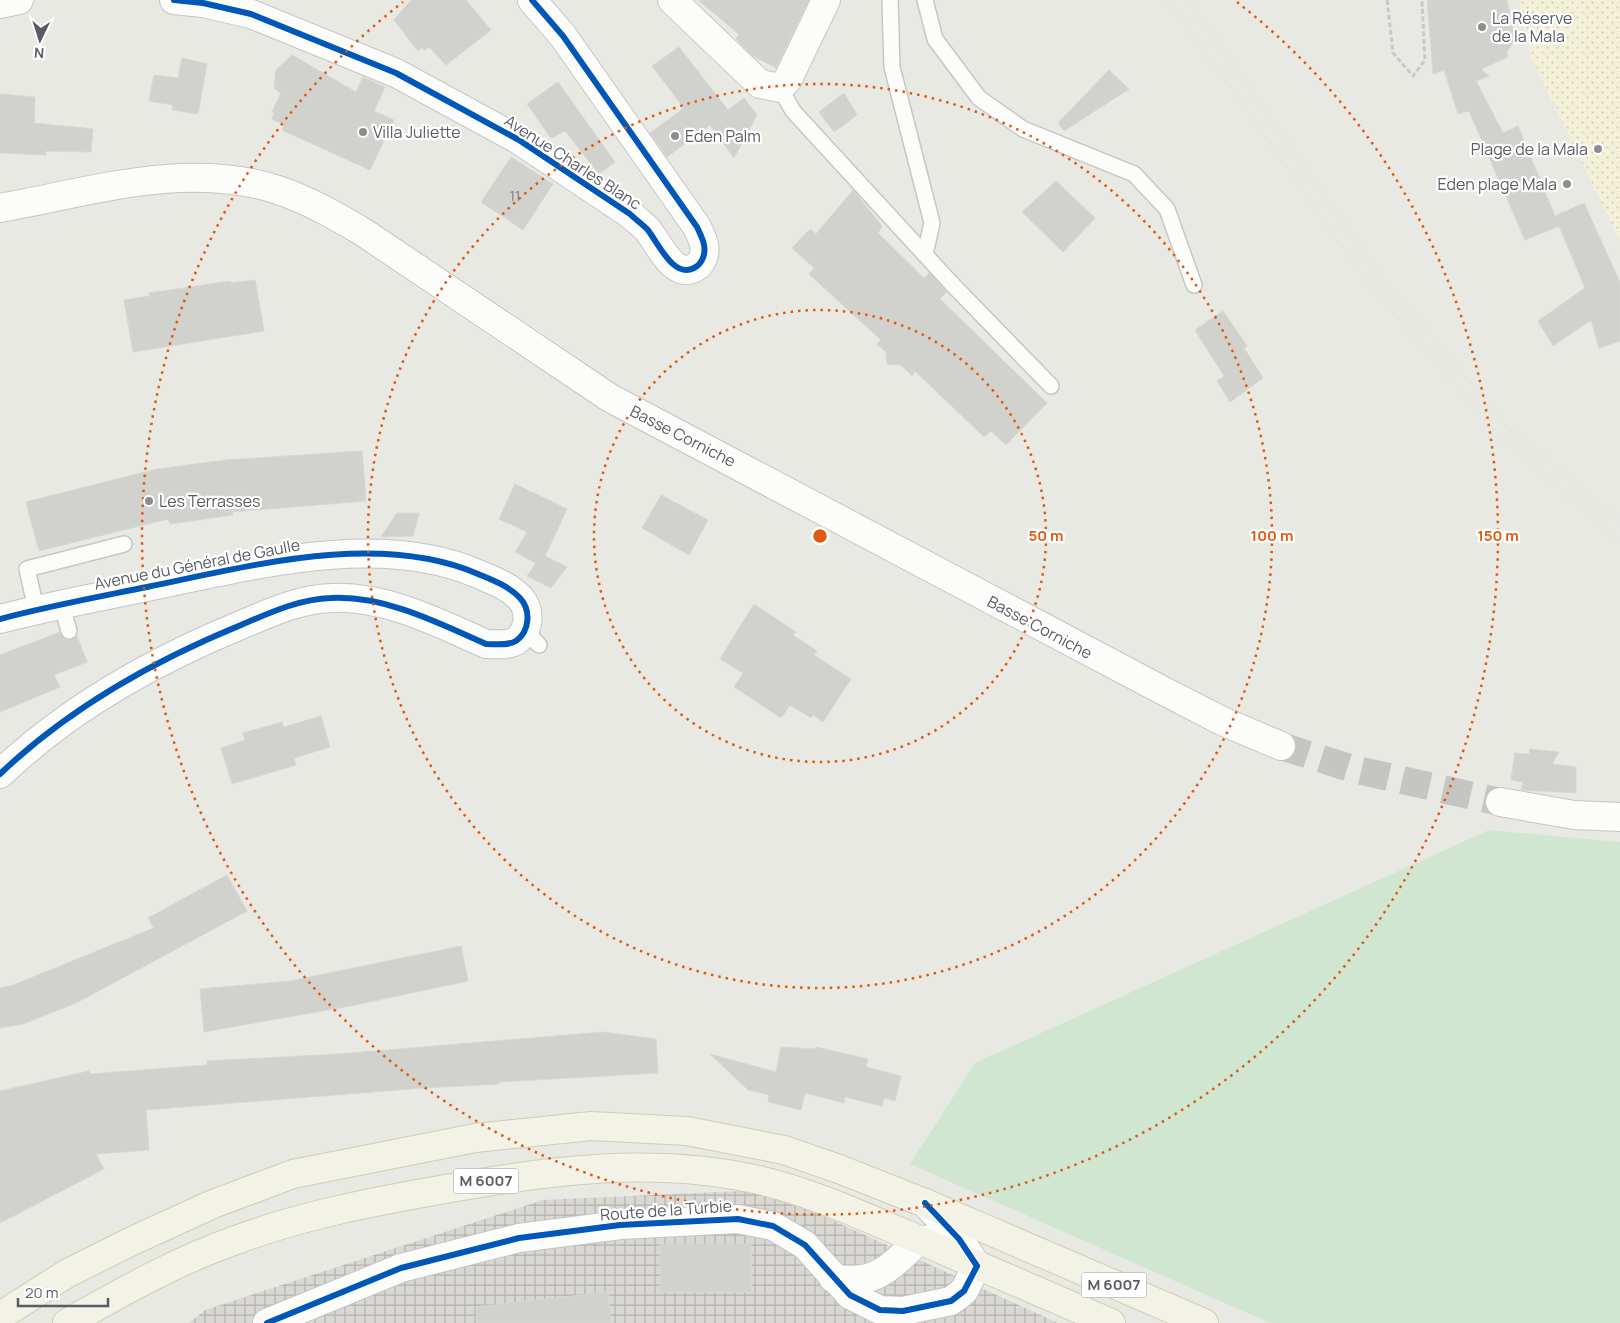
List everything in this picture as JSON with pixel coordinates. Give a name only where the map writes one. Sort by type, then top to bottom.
[{"type":"main road","name":"M 6007","points":[[0,1316],[68,1273],[132,1241],[222,1200],[292,1174],[475,1138],[537,1130],[591,1126],[633,1126],[687,1131],[784,1150],[839,1169],[925,1203],[1025,1248],[1204,1323]]},
{"type":"main road","name":"M 6007","points":[[67,1323],[149,1276],[235,1240],[306,1217],[488,1181],[590,1167],[644,1166],[692,1168],[765,1181],[821,1198],[1111,1323]]},
{"type":"street","points":[[0,4],[19,0]]},
{"type":"street","name":"Avenue Charles Blanc","points":[[174,0],[203,3],[251,14],[396,73],[519,140],[630,214],[646,228],[671,263],[682,270],[692,269],[701,264],[705,255],[704,241],[697,227],[563,36],[532,0]]},
{"type":"street","points":[[672,0],[760,84],[780,88],[788,79],[826,0]]},
{"type":"street","name":"Basse Corniche","points":[[0,208],[166,178],[224,178],[278,190],[323,209],[364,232],[610,398],[1222,722],[1281,746]]},
{"type":"street","name":"Avenue du Général de Gaulle","points":[[0,619],[48,606],[310,557],[364,553],[400,554],[436,559],[468,570],[514,592],[525,603],[532,638],[502,645],[486,644],[403,611],[363,600],[331,598],[299,603],[190,646],[133,677],[80,708],[0,774]]},
{"type":"street","points":[[1500,802],[1574,815],[1620,817]]},
{"type":"street","points":[[925,1203],[959,1239],[978,1266]]},
{"type":"street","name":"Route de la Turbie","points":[[268,1323],[401,1268],[519,1238],[620,1225],[738,1219],[773,1226],[804,1245],[850,1295],[880,1310],[903,1311],[951,1301],[964,1291],[978,1266]]},
{"type":"street","points":[[833,1278],[851,1281],[869,1279],[882,1273],[919,1240],[959,1239],[1025,1248]]},
{"type":"lane","points":[[890,0],[892,68],[932,223],[925,254]]},
{"type":"lane","points":[[924,0],[935,39],[979,98],[1023,129],[1134,174],[1167,209],[1194,285]]},
{"type":"lane","points":[[780,88],[793,111],[925,254],[1051,386]]},
{"type":"lane","points":[[69,631],[48,606],[27,569],[124,544]]},
{"type":"path","points":[[1387,0],[1393,53],[1413,76],[1425,60],[1422,0]]},
{"type":"shaded area","points":[[766,1190],[1058,1323],[189,1323],[205,1310],[543,1200]]},
{"type":"green space","points":[[1489,830],[1620,842],[1620,1323],[1270,1323],[910,1164],[975,1063]]},
{"type":"sand","name":"Plage de la Mala","points":[[1519,0],[1620,0],[1620,241],[1531,58]]},
{"type":"building","points":[[411,0],[466,0],[491,30],[446,65],[429,47],[425,50],[421,48],[418,51],[394,20]]},
{"type":"building","points":[[698,0],[809,0],[776,68],[753,56],[736,39],[739,34]]},
{"type":"building","points":[[1427,0],[1507,0],[1515,39],[1507,52],[1508,57],[1481,69],[1489,76],[1476,81],[1503,133],[1518,126],[1555,216],[1584,203],[1620,282],[1620,341],[1599,348],[1591,320],[1553,346],[1538,321],[1585,288],[1559,226],[1525,240],[1469,111],[1458,114],[1444,70],[1433,74]]},
{"type":"building","points":[[679,47],[728,110],[744,98],[757,115],[734,158],[710,125],[667,157],[650,133],[684,108],[652,66]]},
{"type":"building","points":[[292,55],[356,92],[363,77],[385,87],[374,111],[394,120],[370,170],[282,130],[284,125],[272,119],[274,113],[272,112],[281,93],[274,88],[276,70]]},
{"type":"building","points":[[182,58],[207,64],[198,114],[172,110],[173,105],[149,101],[154,75],[178,78]]},
{"type":"building","points":[[1109,70],[1129,89],[1064,131],[1058,123]]},
{"type":"building","points":[[558,82],[615,162],[599,174],[565,131],[551,138],[527,104]]},
{"type":"building","points":[[844,93],[857,115],[834,132],[819,112]]},
{"type":"building","points":[[0,94],[35,97],[34,123],[93,129],[91,152],[46,151],[46,155],[0,153]]},
{"type":"building","points":[[511,157],[553,184],[523,230],[481,202]]},
{"type":"building","points":[[1056,181],[1095,218],[1063,252],[1022,212]]},
{"type":"building","points":[[853,190],[882,226],[878,233],[924,278],[929,273],[933,277],[947,292],[940,299],[1047,403],[1006,445],[991,431],[984,437],[915,371],[912,376],[901,365],[887,364],[886,352],[877,344],[881,340],[809,274],[814,268],[792,248],[810,229],[816,234]]},
{"type":"building","points":[[255,280],[264,331],[133,352],[124,300],[150,296],[149,293],[231,281],[231,283]]},
{"type":"building","points":[[1223,311],[1247,346],[1244,348],[1263,378],[1230,402],[1217,381],[1224,376],[1195,330]]},
{"type":"building","name":"Les Terrasses","points":[[362,451],[366,501],[232,512],[233,515],[170,524],[168,519],[39,551],[26,502],[157,469],[226,460]]},
{"type":"building","points":[[515,484],[567,509],[545,556],[567,567],[551,588],[527,576],[536,563],[515,552],[527,532],[499,519]]},
{"type":"building","points":[[661,495],[708,520],[689,555],[642,528]]},
{"type":"building","points":[[397,513],[419,513],[413,536],[381,537]]},
{"type":"building","points":[[754,604],[796,632],[793,635],[817,651],[814,655],[851,679],[823,722],[813,715],[811,718],[790,705],[781,718],[734,687],[743,673],[720,659]]},
{"type":"building","points":[[60,632],[67,640],[77,636],[87,662],[54,675],[60,687],[0,712],[0,655]]},
{"type":"building","points":[[321,716],[330,747],[294,758],[296,765],[232,784],[221,748],[245,740],[243,733],[282,722],[284,727]]},
{"type":"building","points":[[1530,749],[1559,752],[1552,764],[1576,767],[1576,793],[1521,790],[1523,782],[1511,780],[1515,753],[1529,754]]},
{"type":"building","points":[[227,875],[247,911],[76,1003],[23,1024],[0,1028],[0,988],[13,985],[154,928],[148,918]]},
{"type":"building","points":[[461,946],[468,981],[350,1006],[204,1032],[200,989],[290,981]]},
{"type":"building","points":[[603,1032],[656,1039],[658,1073],[499,1082],[499,1084],[423,1088],[146,1110],[149,1150],[96,1154],[104,1169],[0,1223],[0,1091],[89,1071],[90,1074],[207,1065],[207,1061],[339,1054]]},
{"type":"building","points":[[781,1047],[816,1049],[816,1047],[868,1059],[866,1067],[901,1076],[895,1101],[884,1098],[882,1106],[845,1097],[844,1103],[805,1093],[801,1110],[768,1102],[769,1095],[748,1090],[710,1054],[776,1072]]},
{"type":"building","points":[[660,1244],[751,1244],[751,1292],[660,1292]]},
{"type":"building","points":[[608,1292],[611,1323],[477,1323],[476,1307]]},
{"type":"tunnel","points":[[1281,746],[1353,769],[1500,802]]},
{"type":"railway","points":[[1169,0],[1362,275],[1498,435],[1620,541]]},
{"type":"railway","points":[[1187,0],[1372,267],[1508,427],[1620,522]]},
{"type":"cycle path","points":[[174,0],[203,3],[251,14],[396,73],[519,140],[630,214],[647,229],[667,258],[679,268],[686,270],[699,265],[704,256],[704,243],[697,227],[563,36],[532,0]]},
{"type":"cycle path","points":[[0,619],[271,562],[314,556],[356,554],[399,555],[439,561],[478,574],[516,594],[524,603],[527,614],[524,632],[516,641],[505,644],[486,644],[430,619],[371,601],[331,598],[296,604],[273,611],[208,639],[113,688],[54,728],[0,774]]},
{"type":"cycle path","points":[[267,1323],[401,1268],[519,1238],[620,1225],[738,1219],[773,1226],[805,1245],[850,1295],[880,1310],[903,1311],[951,1301],[964,1291],[977,1266],[959,1239],[925,1203]]},
{"type":"place","name":"La Réserve de la Mala","points":[[1482,27]]},
{"type":"place","name":"Villa Juliette","points":[[363,132]]},
{"type":"place","name":"Eden Palm","points":[[675,136]]},
{"type":"place","name":"Plage de la Mala","points":[[1598,149]]},
{"type":"place","name":"Eden plage Mala","points":[[1567,184]]},
{"type":"place","name":"Les Terrasses","points":[[149,501]]}]
